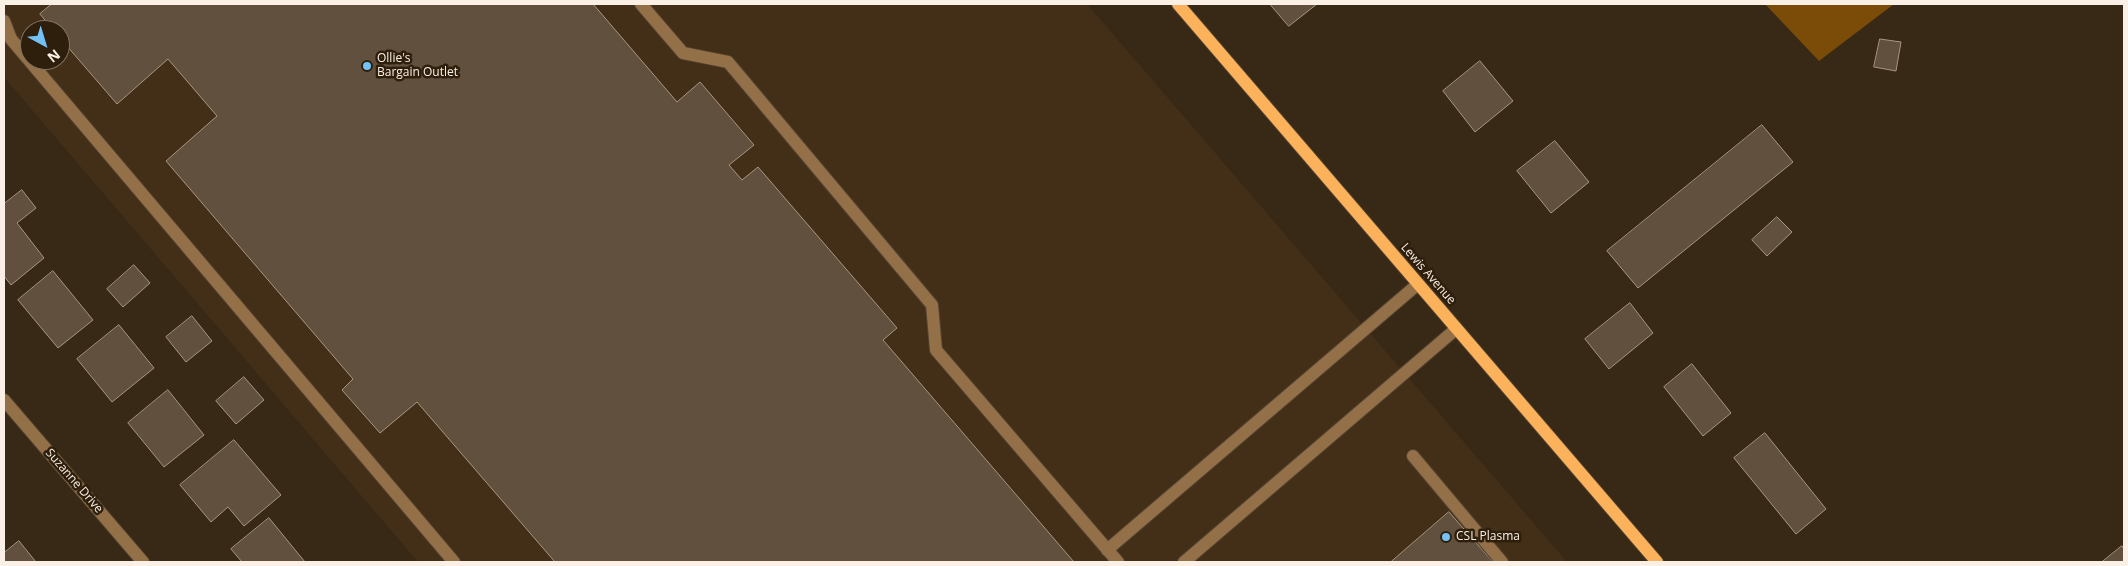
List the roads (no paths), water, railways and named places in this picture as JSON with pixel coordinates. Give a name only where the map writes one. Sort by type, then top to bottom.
[{"type":"main road","name":"Lewis Avenue","points":[[1178,4],[1657,562]]},
{"type":"street","points":[[641,4],[683,53],[728,62],[932,305],[936,350],[1118,562]]},
{"type":"street","points":[[4,21],[12,40],[454,562]]},
{"type":"street","points":[[1107,550],[1418,284]]},
{"type":"street","points":[[1184,562],[1456,329]]},
{"type":"street","name":"Suzanne Drive","points":[[4,400],[143,562]]},
{"type":"street","points":[[1413,456],[1502,562]]},
{"type":"place","name":"Ollie's Bargain Outlet","points":[[367,66]]},
{"type":"place","name":"CSL Plasma","points":[[1446,537]]}]
